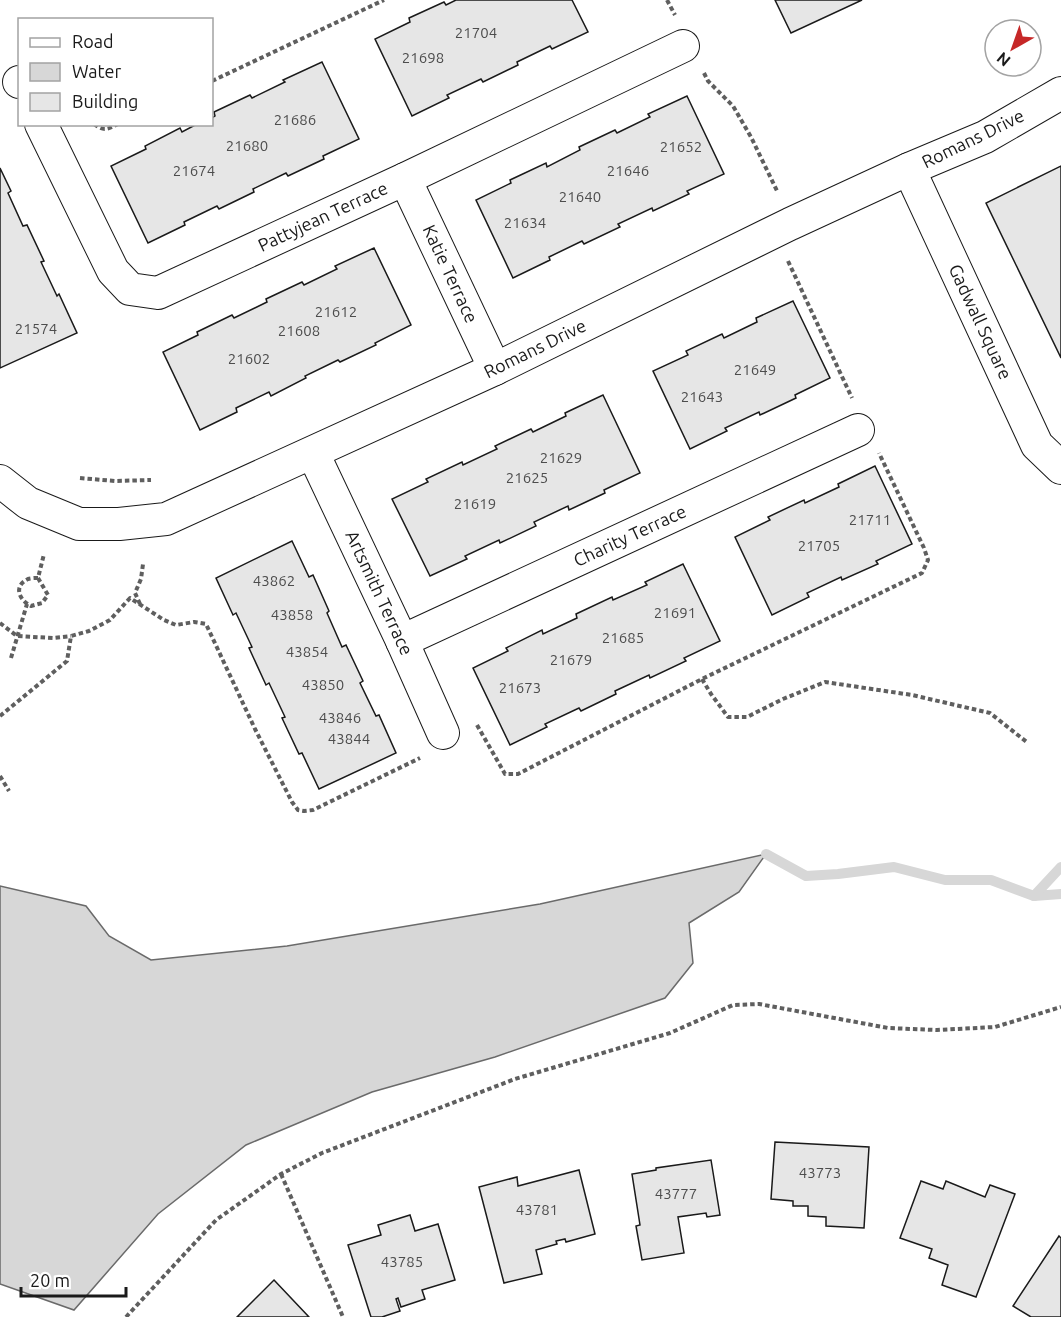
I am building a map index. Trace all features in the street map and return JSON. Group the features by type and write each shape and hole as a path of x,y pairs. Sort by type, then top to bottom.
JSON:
{"street":[{"name":"Pattyjean Terrace","path":"41,126 113,271 130,289 158,293 405,179 683,46"},
{"name":"Romans Drive","path":"0,481 28,503 79,524 119,524 166,519 495,369 790,224 985,137 1061,93"},
{"name":"Gadwall Square","path":"909,169 1037,445 1061,468"},
{"name":"Katie Terrace","path":"405,179 495,369"},
{"name":"Charity Terrace","path":"402,641 862,425"},
{"name":"Artsmith Terrace","path":"313,453 446,739"}],"path":[{"path":"213,81 384,0"},
{"path":"708,81 732,106 751,137 781,199"},
{"path":"96,126 100,129 108,129 114,126"},
{"path":"0,624 17,636 52,638 71,636 89,631 110,620 130,598 176,625 195,622 206,624 273,767 298,810 313,810 476,724 505,774 518,774 702,679 922,573 928,560 924,548 862,425 788,260"},
{"path":"80,478 115,481 151,480"},
{"path":"38,578 27,580 20,587 20,594 24,602 31,606 42,603 48,595 38,578 44,554"},
{"path":"140,605 135,593 141,579 143,564"},
{"path":"11,658 27,604"},
{"path":"0,716 67,660 71,636"},
{"path":"702,679 728,717 747,717 825,682 912,694 990,713 1028,743"},
{"path":"0,776 9,790"},
{"path":"126,1317 216,1220 281,1174 322,1153 515,1079 670,1033 733,1005 759,1004 888,1028 937,1030 995,1027 1061,1007"},
{"path":"281,1174 343,1317"}],"water":[{"path":"766,854 739,892 689,923 693,963 665,998 495,1057 372,1092 246,1145 158,1214 74,1310 0,1284 0,886 86,906 109,936 151,960 287,946 540,904"}],"building":[{"path":"456,0 572,0 588,32 552,49 550,46 483,82 481,79 447,95 449,98 412,116 375,39 410,22 409,18 444,2 446,5"},
{"path":"775,0 862,0 791,33"},
{"path":"322,62 359,139 288,176 286,173 253,189 254,192 219,209 217,206 184,222 185,225 148,243 111,166 146,149 145,146 180,128 182,132 193,126 213,126 214,112 250,95 252,98 285,82 283,80"},
{"path":"687,96 724,174 687,191 689,194 653,211 652,208 618,224 620,227 584,244 582,241 549,257 550,260 513,278 476,200 511,183 510,180 546,163 547,167 580,150 579,147 615,130 617,133 650,117 648,114"},
{"path":"1061,166 1061,358 986,203"},
{"path":"0,168 23,226 27,225 44,261 41,262 77,333 0,368"},
{"path":"374,248 411,325 375,343 376,345 305,376 306,378 271,396 269,392 236,408 237,412 200,430 163,352 198,335 197,332 232,315 234,318 267,302 266,299 302,282 304,285 337,269 335,266"},
{"path":"793,301 830,378 795,395 796,398 725,428 727,431 690,449 653,371 688,355 686,351 722,334 724,338 757,322 756,318"},
{"path":"603,395 640,473 569,510 568,506 534,522 536,526 465,556 467,559 430,576 392,499 428,482 426,479 497,449 495,446 531,429 533,432 566,416 565,413"},
{"path":"875,466 912,544 876,561 878,564 842,580 841,577 807,593 809,597 772,615 735,537 770,520 768,517 839,487 838,484"},
{"path":"292,541 309,577 313,575 342,647 346,645 363,681 360,683 376,716 379,715 396,753 319,789 282,718 285,717 269,683 266,685 236,613 233,615 216,578"},
{"path":"683,564 720,641 684,658 686,661 615,691 616,694 581,711 579,708 545,724 547,727 510,745 473,668 508,651 506,648 542,630 543,634 577,618 576,614 612,597 613,600 647,585 645,582"},
{"path":"775,1142 869,1147 864,1228 826,1226 826,1217 808,1216 808,1206 793,1206 793,1201 771,1199"},
{"path":"711,1160 720,1215 707,1217 706,1213 678,1217 684,1253 642,1260 636,1226 640,1225 632,1174"},
{"path":"579,1170 595,1234 566,1242 565,1239 556,1241 557,1244 536,1250 542,1274 504,1283 479,1187 517,1177 518,1186"},
{"path":"921,1181 943,1189 946,1181 985,1197 990,1185 1015,1194 976,1297 942,1285 948,1265 929,1258 932,1249 900,1238"},
{"path":"410,1215 415,1231 438,1224 455,1280 422,1290 425,1299 401,1307 398,1298 396,1299 400,1311 382,1317 371,1317 348,1245 381,1235 378,1225"},
{"path":"1059,1236 1061,1238 1061,1317 1031,1317 1013,1306"},
{"path":"274,1280 309,1317 237,1317"}],"waterway":[{"path":"766,854 806,876 894,867 945,880 991,880 1034,896 1061,894"},
{"path":"1034,896 1061,867"}]}
